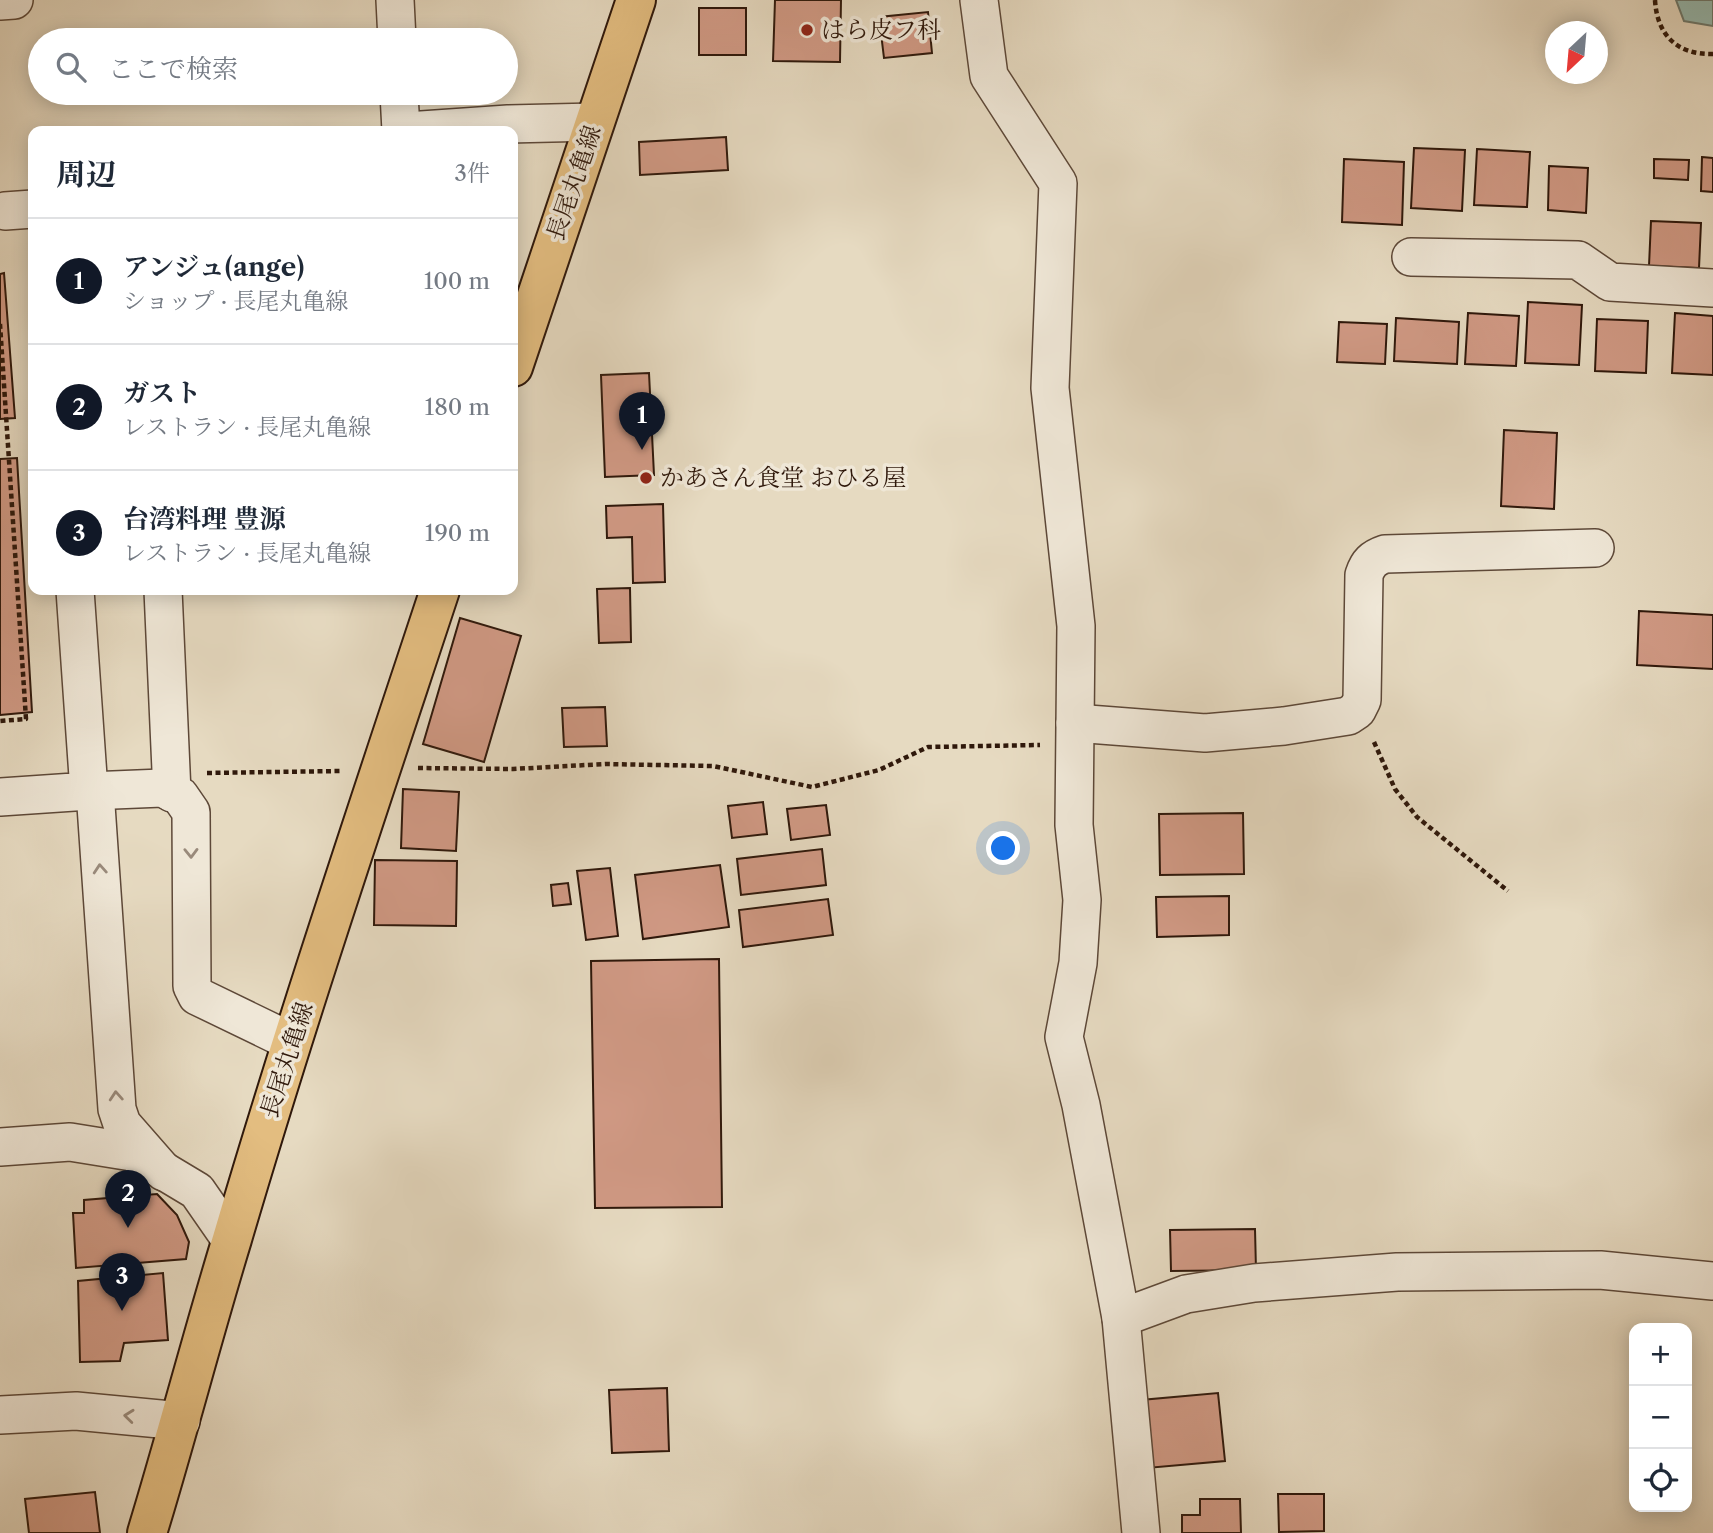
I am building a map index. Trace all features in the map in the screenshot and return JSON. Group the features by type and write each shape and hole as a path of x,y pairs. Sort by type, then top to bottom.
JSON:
{"main road":[{"name":"長尾丸亀線","path":"518,352 636,0"},
{"name":"長尾丸亀線","path":"147,1533 231,1240 292,1042 438,595"}],"street":[{"path":"0,1 14,0"},
{"path":"394,0 396,28"},
{"path":"979,0 989,76 1058,183 1050,388 1076,626 1074,825 1082,900 1078,964 1064,1037 1081,1105 1121,1318 1141,1533"},
{"path":"400,105 401,126"},
{"path":"479,126 595,122"},
{"path":"1411,257 1578,260 1610,282 1713,288"},
{"path":"1075,734 1205,733 1284,726 1348,716 1357,710 1362,700 1364,575 1367,565 1376,557 1385,554 1595,548"},
{"path":"75,595 117,1109 122,1124 164,1172"},
{"path":"163,595 172,783 191,812 192,986 197,996 292,1042"},
{"path":"0,797 162,788 172,783"},
{"path":"0,1147 70,1142 132,1152 197,1191 231,1240"},
{"path":"1121,1318 1186,1294 1254,1283 1397,1272 1600,1270 1713,1281"},
{"path":"0,1415 76,1411 181,1421"}],"path":[{"path":"1655,0 1656,15 1664,35 1683,49 1713,54"},
{"path":"0,324 26,719 0,721"},
{"path":"1357,710 1395,789 1417,817 1508,891"},
{"path":"172,783 348,771 378,777 428,767 513,769 605,764 713,766 813,787 879,770 928,747 1075,734"}],"water":[{"path":"1676,0 1713,0 1713,26 1684,21"}],"building":[{"name":"はら皮フ科","path":"775,0 841,0 840,62 773,61"},
{"path":"699,8 746,8 746,55 699,55"},
{"path":"928,12 932,53 884,58 879,17"},
{"path":"726,137 728,170 640,175 639,142"},
{"path":"1414,148 1465,150 1462,211 1411,208"},
{"path":"1477,149 1530,152 1527,207 1474,205"},
{"path":"1702,157 1713,158 1713,192 1701,191"},
{"path":"1344,159 1404,162 1402,225 1342,222"},
{"path":"1654,159 1689,160 1688,180 1654,178"},
{"path":"1549,166 1588,168 1586,213 1548,210"},
{"path":"1651,221 1701,223 1699,268 1649,266"},
{"path":"4,273 15,418 0,419 0,274"},
{"path":"1528,302 1582,305 1579,365 1525,363"},
{"path":"1468,313 1519,316 1516,366 1465,364"},
{"path":"1675,313 1713,316 1713,375 1672,373"},
{"path":"1396,318 1459,322 1457,364 1394,361"},
{"path":"1597,319 1648,321 1646,373 1595,371"},
{"path":"1339,322 1387,324 1385,364 1337,362"},
{"path":"649,373 654,475 605,477 601,375"},
{"path":"1504,430 1557,433 1554,509 1501,506"},
{"path":"17,458 32,712 0,715 0,459"},
{"path":"663,504 665,582 633,583 632,537 607,538 606,506"},
{"path":"630,588 631,642 599,643 597,589"},
{"path":"1639,611 1713,615 1713,669 1637,665"},
{"path":"460,618 521,636 484,762 423,744"},
{"path":"605,707 607,746 564,747 562,708"},
{"path":"403,789 459,792 456,851 401,848"},
{"path":"763,802 767,834 732,838 728,806"},
{"path":"826,805 830,835 791,840 787,809"},
{"path":"1243,813 1244,874 1160,875 1159,814"},
{"path":"822,849 826,885 741,895 737,859"},
{"path":"375,860 457,861 456,926 374,925"},
{"path":"720,865 729,927 643,939 635,875"},
{"path":"610,868 618,936 586,940 577,871"},
{"path":"568,883 571,904 553,906 551,885"},
{"path":"1229,896 1229,935 1157,937 1156,897"},
{"path":"828,899 833,935 743,947 739,910"},
{"path":"719,959 722,1207 595,1208 591,961"},
{"path":"157,1194 177,1215 189,1242 186,1259 76,1268 73,1213 84,1213 84,1200"},
{"path":"1255,1229 1256,1270 1171,1271 1170,1230"},
{"path":"163,1273 168,1340 124,1343 120,1361 80,1362 78,1281"},
{"path":"667,1388 669,1451 612,1453 609,1390"},
{"path":"1218,1393 1225,1461 1147,1468 1141,1400"},
{"path":"95,1492 100,1533 29,1533 25,1499"},
{"path":"1278,1494 1324,1494 1324,1531 1279,1532"},
{"path":"1200,1499 1240,1499 1241,1533 1182,1533 1182,1515 1200,1515"}],"place":[{"name":"はら皮フ科","path":"807,30"},
{"name":"アンジュ(ange)","path":"642,450"},
{"name":"かあさん食堂 おひる屋","path":"646,478"},
{"name":"ガスト","path":"128,1228"},
{"name":"台湾料理 豊源","path":"122,1311"}]}
